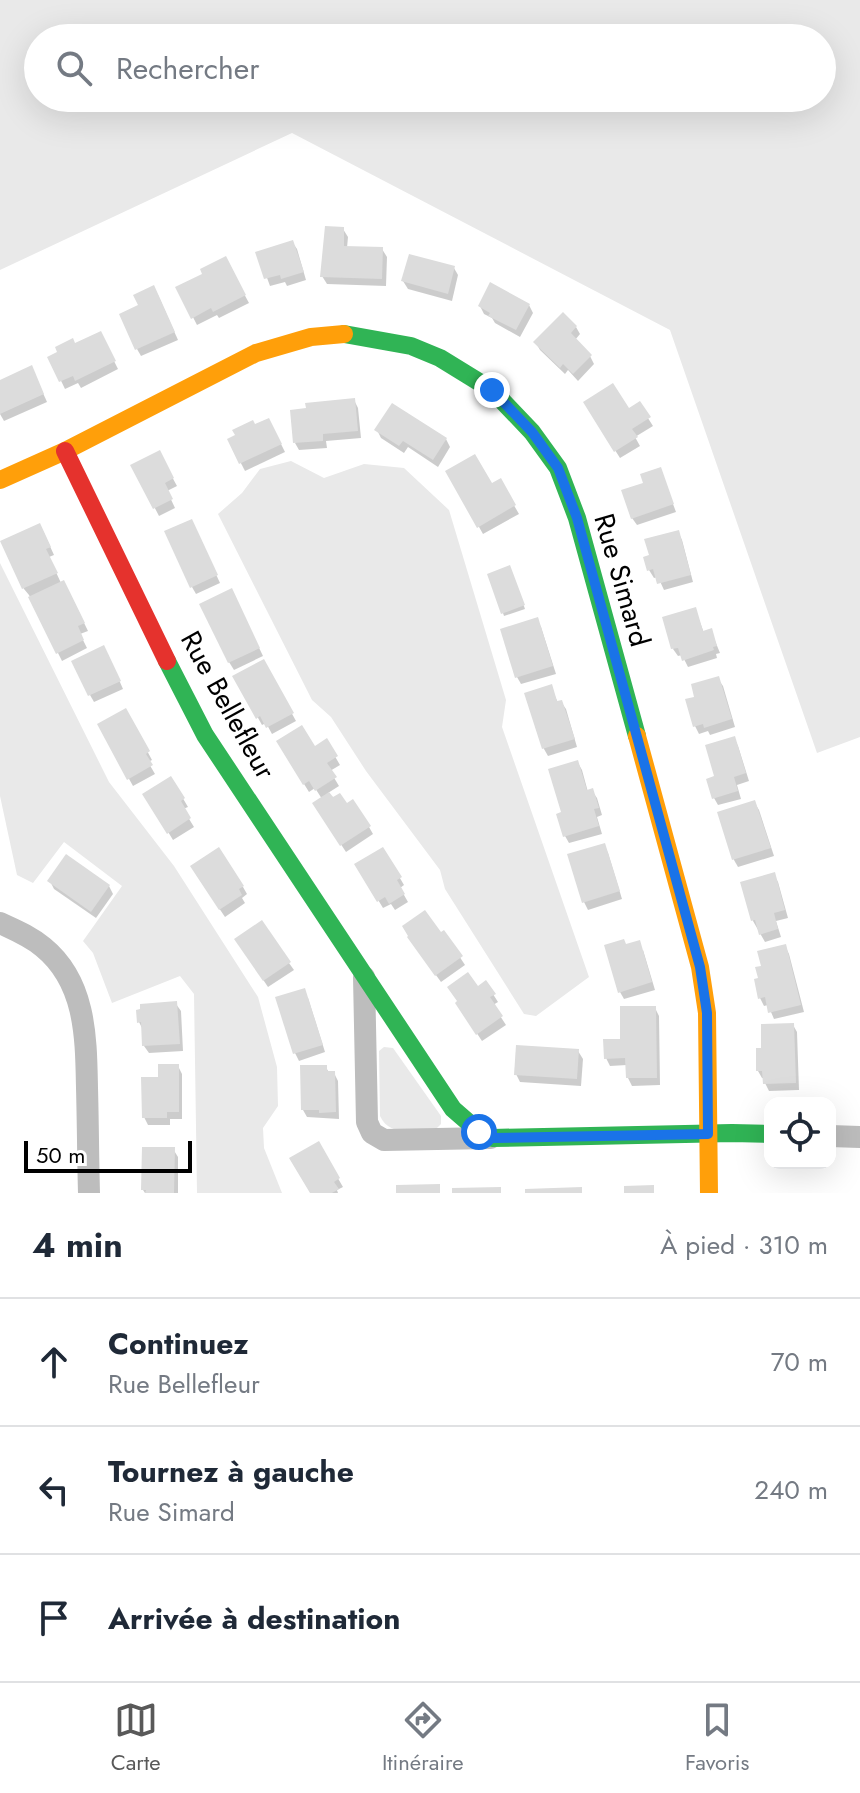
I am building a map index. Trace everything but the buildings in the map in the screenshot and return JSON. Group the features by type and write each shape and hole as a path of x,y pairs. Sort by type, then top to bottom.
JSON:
{"street":[{"name":"Rue Simard","path":"0,480 65,451 256,353 311,337 346,334 411,346 440,358 492,390 532,432 558,468 577,518 700,967 707,1013 709,1193"},
{"name":"Rue Bellefleur","path":"65,451 205,735 453,1109 479,1132 492,1138"},
{"path":"0,923 44,947 72,984 82,1010 86,1050 89,1193"},
{"path":"364,975 367,1122 372,1133 384,1140 764,1134"},
{"path":"836,1136 860,1137"}],"shaded area":[{"path":"0,0 860,0 860,737 817,753 670,330 292,133 0,270"},
{"path":"291,461 324,478 364,464 404,468 449,510 506,700 502,727 589,977 536,1016 524,1014 445,889 440,870 366,771 331,717 312,700 218,514 242,493 260,469"},
{"path":"0,563 109,782 174,866 258,997 277,1067 278,1106 263,1128 264,1148 282,1193 197,1193 194,994 180,976 112,1003 93,953 83,941 122,886 64,842 33,883 17,875 0,796"},
{"path":"384,1047 393,1048 441,1116 441,1124 437,1128 405,1131 384,1123 380,1116 379,1051"}],"traffic: fast":[{"path":"344,334 411,346 440,358 492,390 532,432 558,468 577,518 637,736"},
{"path":"167,661 205,735 453,1109 476,1129 492,1138 764,1134"}],"traffic: slow":[{"path":"0,480 65,451 256,353 311,337 344,334"},
{"path":"637,736 700,967 707,1013 709,1193"}],"traffic: jam":[{"path":"65,451 167,661"}],"route":[{"path":"479,1132 492,1138 708,1134 707,1013 700,967 577,518 558,468 532,432 492,390"}]}
